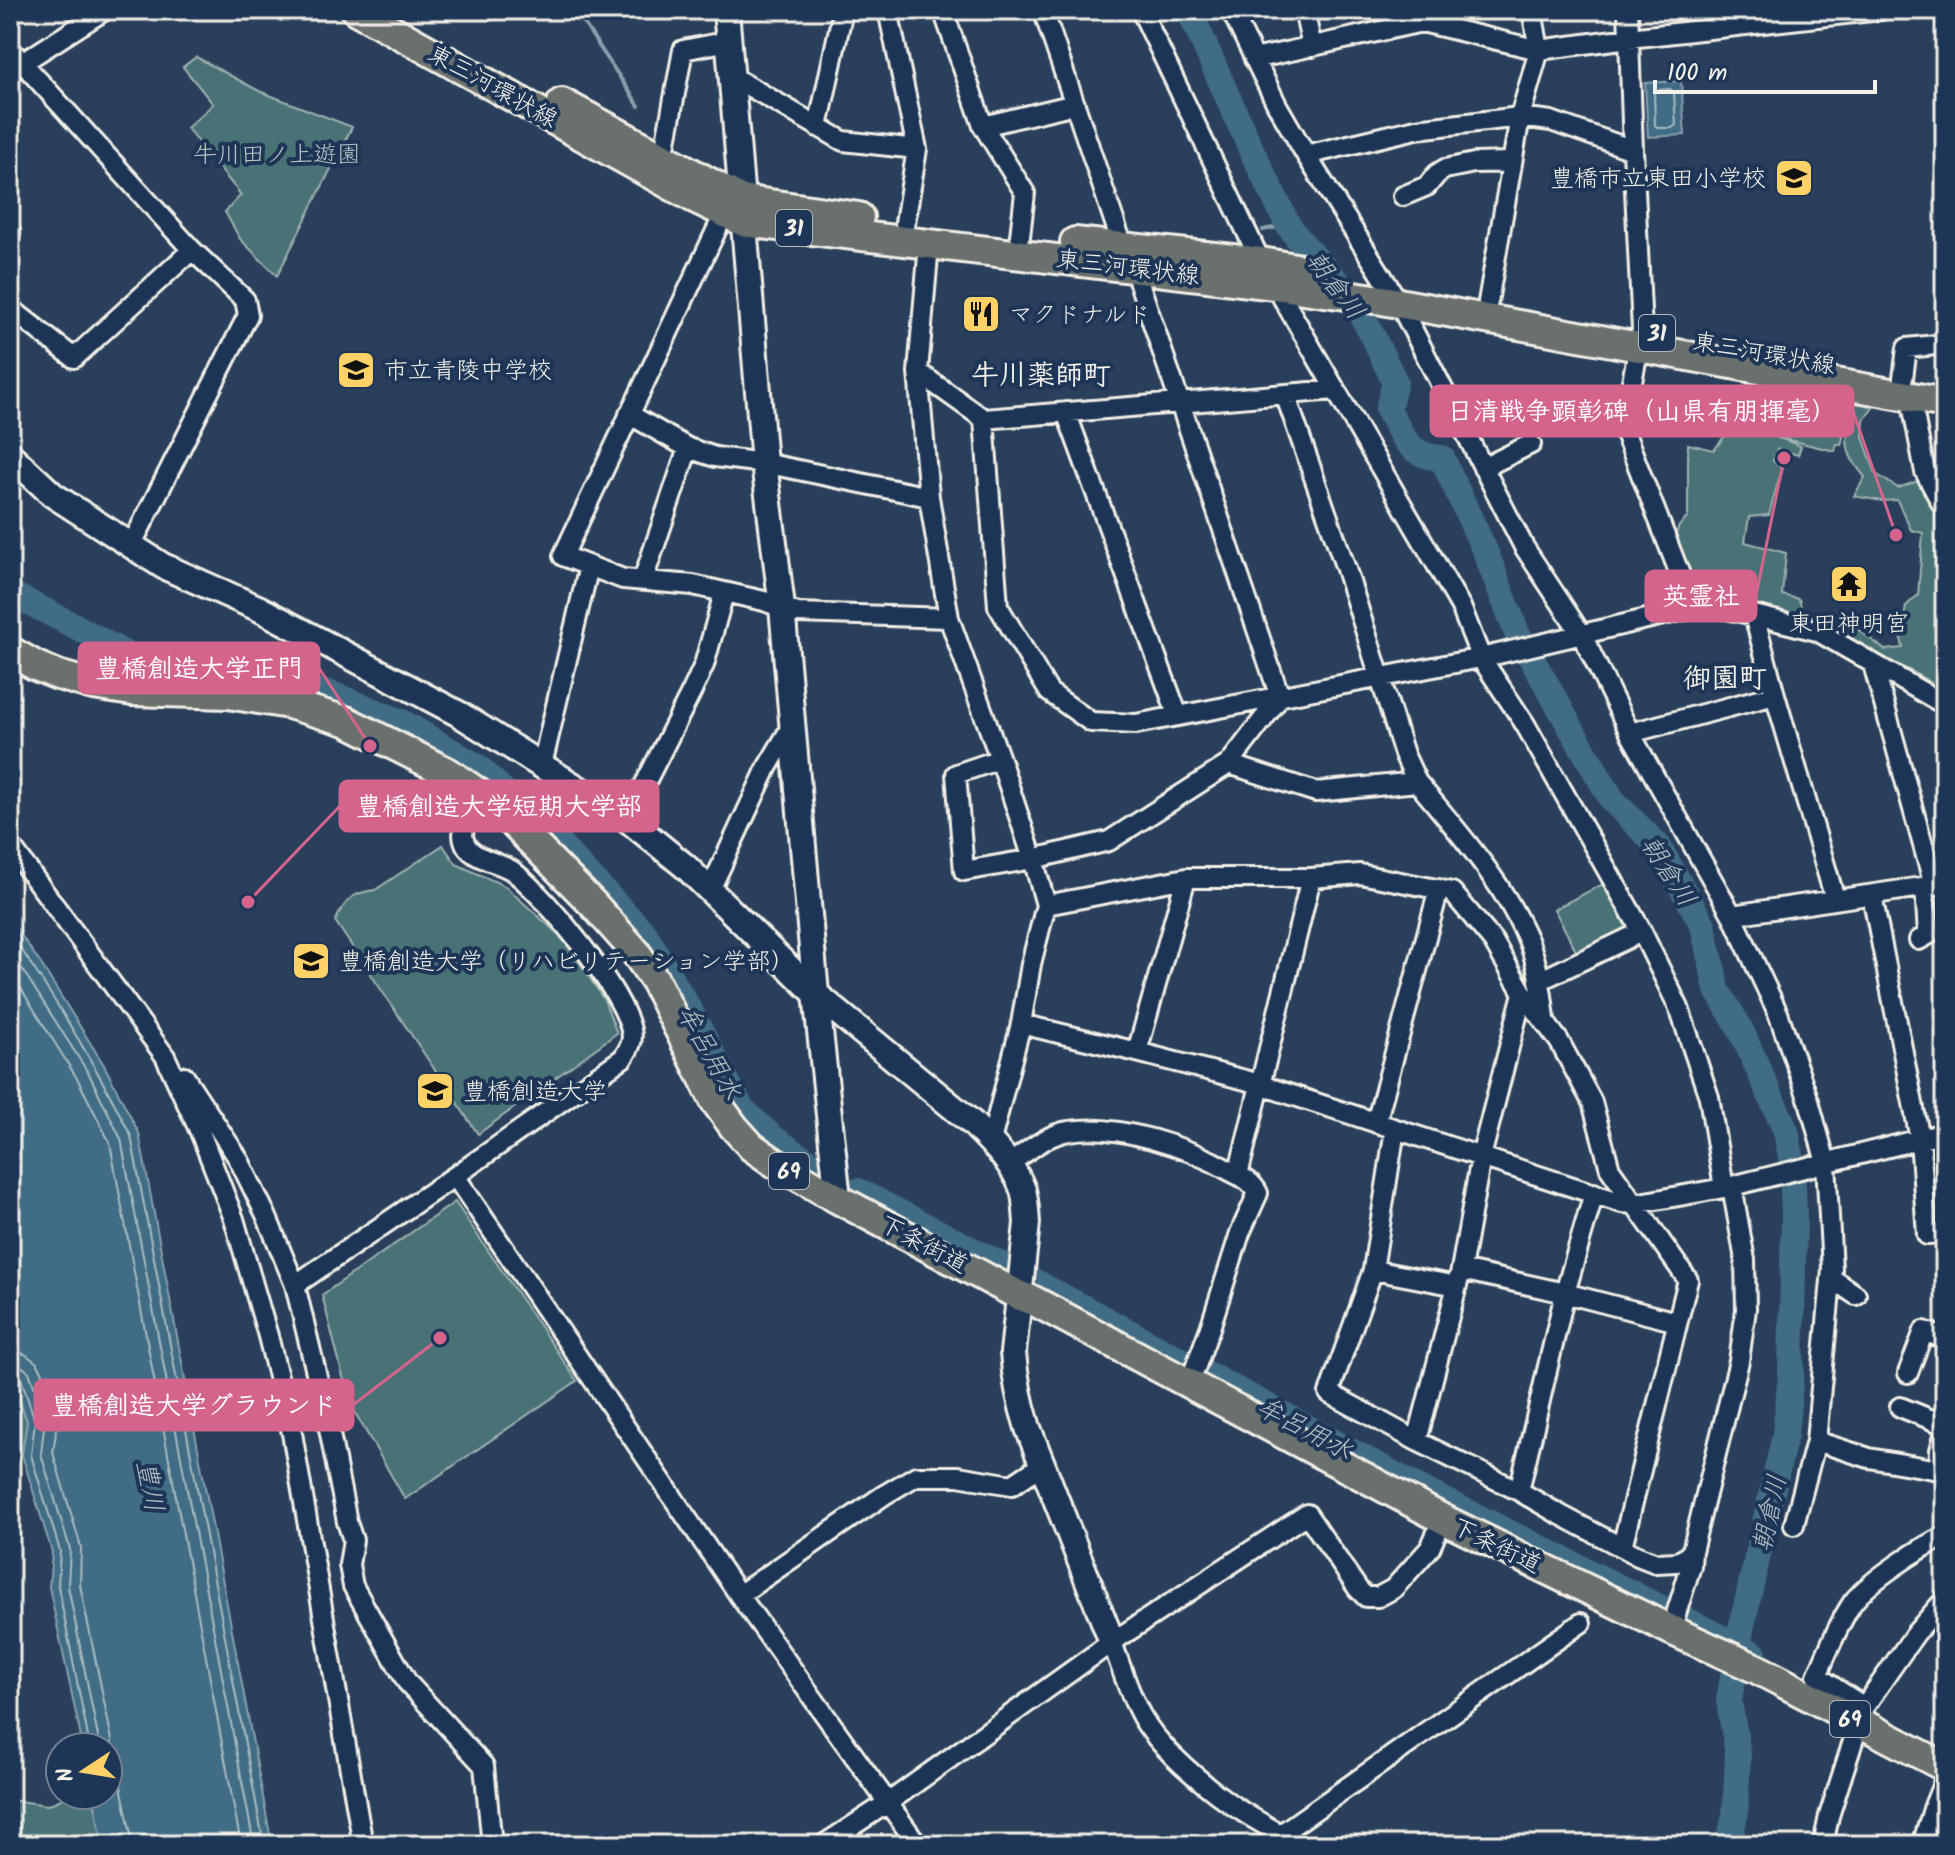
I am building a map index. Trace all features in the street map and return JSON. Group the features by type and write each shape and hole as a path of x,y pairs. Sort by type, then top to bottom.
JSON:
{"main road":[{"name":"東三河環状線","path":"356,10 737,212 929,244 1129,258 1488,302 1640,339"},
{"name":"東三河環状線","path":"393,10 663,158 737,212 905,223 1020,236 1129,258"},
{"name":"東三河環状線","path":"1384,291 1908,388 1945,403"},
{"name":"東三河環状線","path":"1908,388 1945,386"},
{"name":"下条街道","path":"10,651 36,666 93,685 152,692 228,694 322,713 346,721 432,764 484,797 513,823 634,950 654,979 715,1101 752,1147 775,1163 1443,1519 1673,1623 1757,1669 1861,1715 1945,1767"}],"street":[{"path":"105,10 16,56 192,250 245,300 248,315 131,546"},
{"path":"726,10 733,77 737,212 782,607 816,994 838,1199"},
{"path":"818,127 843,10"},
{"path":"888,10 917,149 905,223"},
{"path":"943,10 983,126 1025,193 1020,236"},
{"path":"1043,10 1280,697"},
{"path":"1141,10 1335,390 1461,607 1641,930 1679,1008 1709,1097 1732,1186 1745,1260 1746,1309 1739,1361 1692,1551 1691,1566 1673,1623"},
{"path":"1231,10 1306,155 1732,915 1778,1013 1809,1101 1820,1164 1831,1278 1816,1441 1794,1525"},
{"path":"1304,10 1312,47"},
{"path":"1488,302 1520,117 1539,50 1532,10"},
{"path":"1628,10 1640,339 1623,428 1693,608"},
{"path":"1254,59 1312,47 1421,16 1539,50 1781,15 1881,10"},
{"path":"663,158 683,50 729,41"},
{"path":"733,77 843,141 917,149"},
{"path":"983,126 1075,104"},
{"path":"1306,155 1416,129 1520,117 1551,121 1633,150"},
{"path":"1403,196 1427,186 1445,169 1474,163 1511,162"},
{"path":"737,212 629,414 563,556 623,579 693,585 797,613 949,618"},
{"path":"929,244 918,372 929,497 949,618 1000,759 1046,905 1031,964 1021,1024 991,1141"},
{"path":"10,308 74,358 192,250"},
{"path":"1945,344 1907,348 1908,388 1925,472 1945,510"},
{"path":"918,372 984,419 1335,390"},
{"path":"1285,394 1346,569 1404,754 1417,782 1474,850 1506,897 1529,942 1546,1025"},
{"path":"1066,412 1178,716"},
{"path":"629,414 688,448 715,457 764,463 929,497"},
{"path":"984,419 998,606 1049,692 1091,722 1136,724 1488,657 1693,608 1713,606 1817,631 1945,705"},
{"path":"1483,468 1531,444"},
{"path":"643,580 688,448"},
{"path":"10,455 53,495 163,566 260,609 459,714 627,819 686,867 816,994 991,1141 1009,1164 1023,1190 1025,1205 1027,1223 1013,1353 1028,1428 1130,1692 1142,1718 1182,1763 1226,1801 1299,1845"},
{"path":"542,765 589,566"},
{"path":"627,819 704,665 724,593"},
{"path":"1754,615 1835,899"},
{"path":"1873,664 1935,885 1928,935 1919,940"},
{"path":"1630,733 1775,695"},
{"path":"1000,759 956,774 964,871 1109,841 1229,764 1280,697"},
{"path":"710,890 768,766 793,724"},
{"path":"1229,764 1316,792 1417,782"},
{"path":"295,1285 623,1058 632,1042 631,1030 621,1006 568,929 513,871 469,851 463,839 463,829 484,797"},
{"path":"10,845 165,1056 200,1132 234,1219 292,1433 363,1845"},
{"path":"1046,905 1186,878 1311,878 1360,874 1452,892 1493,941 1523,993 1559,1041 1592,1102 1610,1169 1688,1280 1622,1547"},
{"path":"1137,1052 1186,878"},
{"path":"1238,1175 1311,878"},
{"path":"1732,915 1935,885"},
{"path":"1376,1123 1439,889"},
{"path":"1872,895 1920,1139 1927,1235 1945,1234"},
{"path":"1539,981 1641,930"},
{"path":"1417,1441 1459,1278 1481,1157 1523,993"},
{"path":"1021,1024 1261,1085 1622,1203 1634,1204 1732,1186 1945,1133"},
{"path":"165,1056 175,1062 238,1158 266,1215 295,1285 327,1418 353,1540 349,1565 353,1586 407,1682 484,1766 492,1845"},
{"path":"1009,1164 1065,1131 1092,1129 1172,1145 1207,1158 1253,1183 1258,1193 1232,1257 1190,1382"},
{"path":"1395,1129 1373,1270 1329,1393 1656,1563 1676,1562 1692,1551"},
{"path":"455,1176 739,1595 918,1845"},
{"path":"1519,1491 1565,1293 1594,1193"},
{"path":"1373,1270 1565,1293 1677,1322"},
{"path":"1831,1278 1856,1295"},
{"path":"1908,1373 1924,1331 1945,1339"},
{"path":"1900,1407 1945,1425"},
{"path":"1816,1441 1869,1458 1942,1471 1940,1450 1945,1432"},
{"path":"739,1595 916,1476 958,1476 1012,1485 1042,1465"},
{"path":"823,1845 889,1802 1112,1642 1307,1514 1366,1597 1378,1597 1393,1589 1430,1548 1443,1519"},
{"path":"1861,1715 1817,1676 1841,1624 1854,1601 1870,1584 1945,1536"},
{"path":"1823,1845 1861,1715 1915,1634 1945,1599"},
{"path":"1265,1845 1581,1623"},
{"path":"1922,1845 1945,1779"}],"green space":[{"name":"牛川田ノ上遊園","path":"196,57 259,91 352,127 277,276 240,239 225,212 241,195 187,128 213,104 183,67"},
{"path":"1747,385 1875,405 1864,420 1863,437 1876,474 1898,488 1918,481 1945,529 1945,691 1913,672 1815,625 1699,598 1674,539 1679,526 1688,517 1688,444 1714,450 1739,417","holes":["1766,411 1847,430 1850,456 1865,477 1854,496 1897,500 1911,530 1923,533 1918,595 1906,606 1901,638 1903,648 1885,650 1847,621 1803,614 1799,599 1782,595 1786,553 1745,542 1749,517 1769,515 1782,468 1773,461 1777,449 1798,455 1801,446 1776,437 1835,451 1837,444 1841,445 1844,433 1767,413 1764,421"]},
{"path":"443,845 456,864 505,886 559,935 604,1000 617,1033 478,1134 335,921 350,899 375,890"},
{"path":"1603,884 1628,930 1577,953 1554,909"},
{"path":"455,1202 577,1381 405,1499 350,1404 322,1295"},
{"path":"10,1371 27,1422 22,1455 10,1462"},
{"path":"10,1800 44,1804 44,1811 96,1811 103,1845 10,1845"}],"water":[{"path":"1681,81 1685,135 1648,137 1645,83"},
{"name":"豊川","path":"10,919 104,1065 139,1133 272,1845 103,1845 96,1811 124,1811 124,1731 80,1731 49,1587 52,1552 22,1455 27,1421 10,1371"}],"waterway":[{"path":"575,10 639,106"},
{"name":"朝倉川","path":"1189,10 1288,225 1355,301 1395,382 1388,409 1397,427 1408,443 1421,454 1442,458 1486,553 1517,633 1612,800 1658,846 1703,925 1717,990 1739,1026 1786,1131 1792,1162 1794,1214 1791,1374 1785,1435 1741,1629 1729,1701 1738,1755 1735,1816 1728,1845"},
{"path":"1263,230 1288,225"},
{"name":"牟呂用水","path":"10,593 149,667 329,693 402,722 478,767 550,835 645,934 741,1108 773,1138 814,1165"},
{"name":"牟呂用水","path":"858,1191 1045,1287 1429,1493 1754,1654"}],"place":[{"name":"豊橋市立東田小学校","path":"1794,178"},
{"name":"マクドナルド","path":"981,314"},
{"name":"市立青陵中学校","path":"356,370"},
{"name":"英霊社","path":"1784,458"},
{"name":"日清戦争顕彰碑（山県有朋揮毫）","path":"1896,535"},
{"name":"東田神明宮","path":"1849,584"},
{"name":"豊橋創造大学正門","path":"370,746"},
{"name":"豊橋創造大学短期大学部","path":"248,902"},
{"name":"豊橋創造大学（リハビリテーション学部）","path":"311,961"},
{"name":"豊橋創造大学","path":"435,1091"},
{"name":"豊橋創造大学グラウンド","path":"440,1338"}],"district":[{"name":"牛川薬師町","path":"1041,374"},
{"name":"御園町","path":"1725,677"}]}
